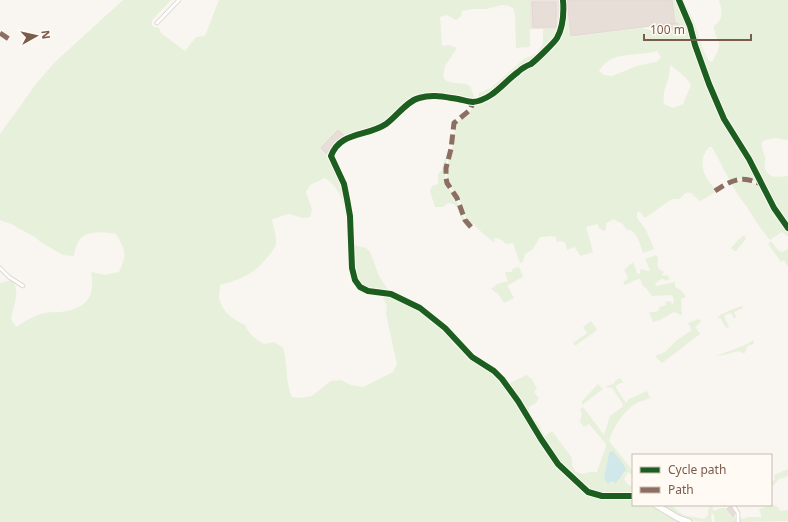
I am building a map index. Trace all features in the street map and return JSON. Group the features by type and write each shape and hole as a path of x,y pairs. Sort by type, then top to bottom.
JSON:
{"street":[{"path":"563,0 562,21 557,38 534,61 516,72 505,84 491,95 473,102 433,95 417,99 385,124 368,133 346,138 333,151 331,156 344,184 350,216 352,268 355,280 360,287 368,291 391,294 420,308 445,328 472,356 494,371 502,379 518,401 558,464 588,492 602,496 632,496"},
{"path":"679,0 690,26 709,84 724,119 749,159 774,208 788,228"},
{"path":"658,506 678,518 689,522"}],"lane":[{"path":"157,23 178,0"},
{"path":"0,268 9,277 23,286"},
{"path":"734,506 738,513 738,522"}],"shaded area":[{"path":"530,0 561,0 561,19 556,29 530,29"},
{"path":"338,129 347,136 337,144 329,158 319,148"}],"green space":[{"path":"123,0 171,0 152,20 152,25 159,28 161,33 185,51 196,37 205,36 219,0 530,0 530,47 516,48 515,15 513,8 509,6 501,5 487,9 462,11 461,16 456,20 447,15 440,17 442,46 449,45 457,48 445,66 443,77 448,82 470,86 474,100 425,95 385,123 369,131 347,136 338,129 319,148 333,167 342,188 348,233 343,202 337,189 325,178 310,185 306,192 312,209 310,217 303,218 289,214 272,219 276,245 265,261 254,271 242,278 220,285 219,298 226,311 237,321 245,325 250,334 255,338 264,344 274,342 283,348 286,360 287,379 292,397 301,398 312,396 331,381 341,380 351,385 363,387 393,372 397,364 386,314 387,306 383,297 390,296 419,309 493,372 508,390 540,441 587,493 632,498 632,506 655,506 684,522 0,522 0,283 12,280 15,284 15,304 11,319 16,327 28,319 38,315 49,312 69,310 83,305 90,295 92,288 91,272 105,275 119,272 124,261 122,244 116,234 102,232 85,235 79,240 74,256 63,255 42,243 35,237 11,224 0,220 0,134 36,84 55,62"},
{"path":"564,0 566,0 571,37 641,28 654,31 679,30 678,22 675,23 672,0 675,0 687,24 706,88 722,122 749,164 757,182 744,178 730,181 712,147 709,147 705,153 702,163 705,174 715,189 714,193 700,201 691,193 686,193 680,199 673,199 669,201 645,218 640,212 637,212 637,218 646,230 654,249 643,253 636,235 630,230 627,230 622,223 614,219 606,223 606,230 604,231 599,228 598,224 586,227 593,252 580,256 575,247 567,250 565,242 560,241 557,243 556,237 540,237 533,249 525,254 523,262 520,263 513,243 506,244 497,238 494,238 495,242 492,241 467,219 460,201 448,182 447,165 454,142 455,124 471,110 474,103 484,100 558,39","holes":["657,51 661,57 656,62 637,66 612,76 604,75 599,71 604,64 618,57","670,65 684,76 691,85 683,104 673,108 664,104 663,99"]},
{"path":"682,0 692,17 706,56 709,61 712,62 719,49 719,42 715,34 714,26 721,18 719,0 788,0 788,140 775,138 765,140 762,142 762,149 765,159 766,172 771,176 788,177 788,223 775,205 759,170 736,134 720,104 699,51 690,19"},
{"path":"557,18 561,19 556,37 534,60 490,93 478,99 479,93 491,88 524,59 537,53 543,44 543,29 556,29"},
{"path":"450,149 444,168 446,184 456,199 469,229 463,222 454,204 448,203 443,207 435,207 430,191 432,186 438,184 438,174 442,170 444,161"},
{"path":"746,180 760,186 773,213 788,233 788,237 782,232 770,240 758,224 731,183 734,181"},
{"path":"744,235 746,239 736,251 734,251 731,248"},
{"path":"771,241 778,250 782,252 788,249 788,267 784,260 781,262 768,244"},
{"path":"353,243 357,246 366,248 370,252 379,276 390,293 368,290 361,286 353,268"},
{"path":"656,255 658,258 657,265 659,269 664,272 662,274 663,276 667,275 670,279 665,281 661,279 655,284 656,286 675,282 675,287 682,291 686,297 681,299 682,315 674,312 660,320 653,322 649,312 656,312 659,310 659,307 666,305 665,302 670,301 672,304 674,303 673,297 671,295 652,296 643,286 640,279 625,285 623,283 628,278 624,270 633,262 638,275 642,269 648,271 650,270 645,259"},
{"path":"518,267 523,277 508,285 514,298 504,303 498,294 491,289 497,284 508,281 505,272 511,272 513,269"},
{"path":"742,306 743,308 734,312 736,317 734,319 731,313 724,316 729,327 726,328 721,319 717,317 728,311"},
{"path":"699,319 701,321 695,327 700,334 662,363 655,356 665,352 677,340 692,330 688,323"},
{"path":"591,321 597,330 575,346 573,343 587,333 583,327"},
{"path":"754,340 754,344 747,346 745,353 739,351 716,356 745,345"},
{"path":"527,375 532,379 537,389 534,392 539,398 536,403 529,407 531,415 545,436 552,431 572,458 572,465 576,472 583,474 597,472 606,444 589,424 584,427 580,422 582,414 580,410 583,407 604,435 610,416 622,407 623,404 612,388 605,387 615,383 615,381 620,378 623,383 615,386 626,403 629,399 647,391 650,398 635,404 626,411 616,425 609,441 632,470 632,475 628,472 624,479 628,485 632,487 632,495 602,494 589,491 559,463 507,384","holes":["609,453 625,473 614,483 609,483 604,478"]},
{"path":"598,384 603,389 582,405 582,401"},
{"path":"788,469 788,476 779,479 772,486 772,482 775,478 774,475"},
{"path":"772,505 777,506 780,511 788,509 788,521 740,522 739,517 743,519 748,517 761,517 759,509"},
{"path":"662,506 672,506 683,515 704,519 708,515 708,510 711,506 715,511 721,508 726,508 732,517 735,517 737,522 715,522 712,512 712,522 690,520 679,516"}],"water":[{"path":"613,451 626,470 616,483 611,482 608,484 604,478 609,453"}],"building":[{"path":"567,0 672,0 675,23 571,36"},
{"path":"532,2 556,2 556,27 533,27"},
{"path":"678,23 679,29 672,30 671,24"},
{"path":"338,130 344,136 338,139 326,153 321,148"},
{"path":"730,506 735,514 733,517 727,509"}],"marked path":[{"path":"0,33 12,41"},
{"path":"471,227 465,220 457,198 447,183 446,168 451,149 454,123 470,110 473,102"},
{"path":"715,191 735,180 740,179 762,184"}],"cycle path":[{"path":"563,0 562,24 557,38 531,64 521,69 492,94 480,101 473,102 448,97 434,96 419,98 410,102 390,121 379,128 347,138 335,148 331,156 344,184 350,216 352,268 355,280 360,287 368,291 391,294 420,308 445,328 472,357 494,371 502,379 518,401 558,464 588,492 602,496 632,496"},
{"path":"679,0 690,26 709,84 724,119 749,159 774,208 788,228"}]}
